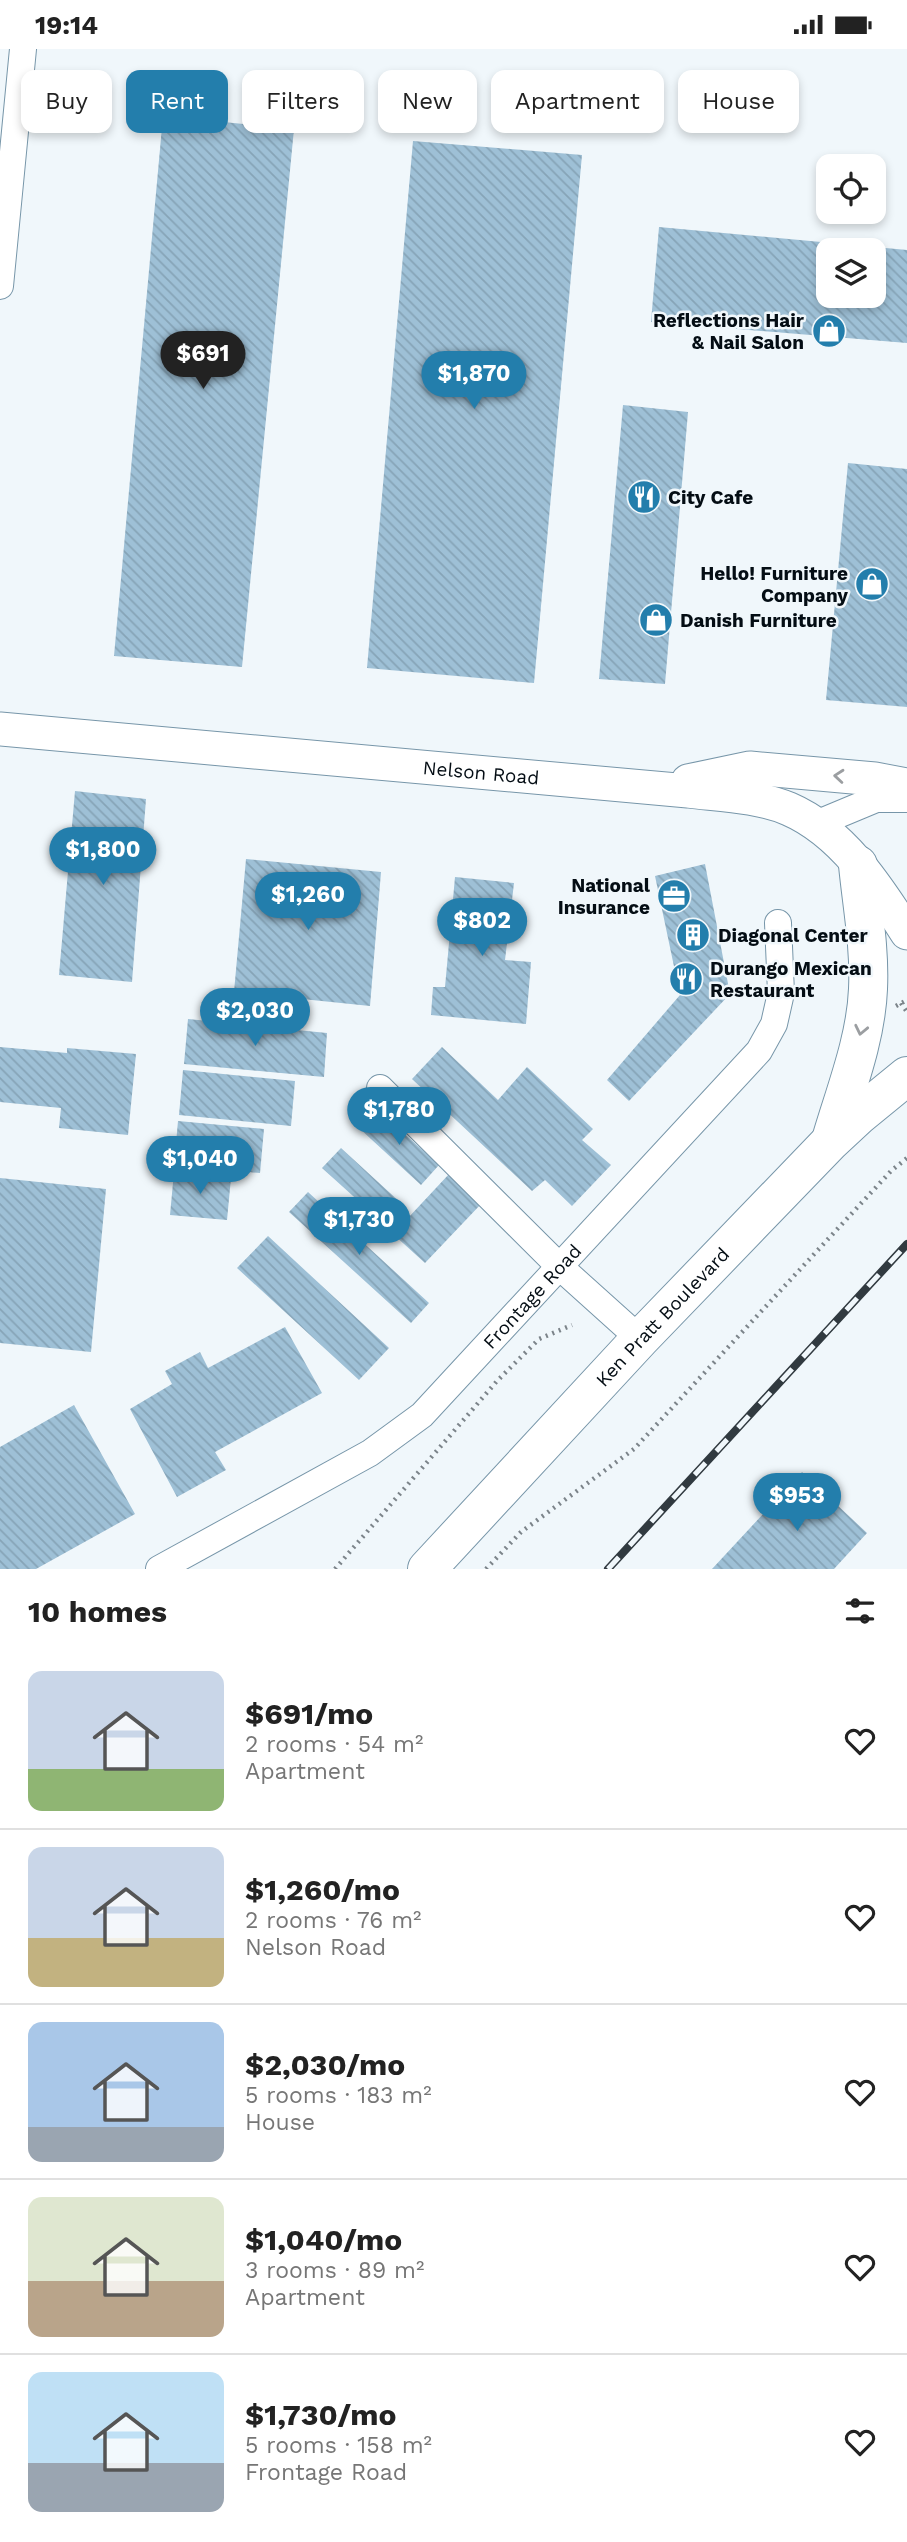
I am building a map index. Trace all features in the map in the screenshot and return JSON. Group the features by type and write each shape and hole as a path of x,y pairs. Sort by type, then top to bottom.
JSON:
{"highway":[{"path":"830,1142 856,1053 868,992 868,959 858,865"},
{"name":"Ken Pratt Boulevard","path":"427,1569 640,1339 830,1142 907,1076"}],"main road":[{"name":"Nelson Road","path":"0,729 653,788 757,800 788,809 816,824 841,845 907,933"},
{"path":"653,788 750,768 875,779 907,785"}],"street":[{"path":"0,286 23,49"},
{"path":"816,824 876,799 907,799"},
{"name":"Frontage Road","path":"159,1569 370,1453 410,1425 759,1051 775,1024 782,993 778,923"},
{"path":"380,1088 560,1267 640,1339"}],"path":[{"path":"907,1000 901,1003 907,1012"},
{"path":"486,1569 522,1532 634,1449 891,1171 907,1158"},
{"path":"335,1569 497,1381 539,1339 572,1325"}],"building":[{"path":"228,122 242,124 242,133 294,133 242,667 114,656 161,133 228,133"},
{"path":"413,141 582,155 534,683 367,668"},
{"path":"659,227 816,242 816,308 886,308 886,248 907,250 907,343 651,322"},
{"path":"623,405 688,412 665,684 599,679"},
{"name":"Hello! Furniture Company","path":"848,463 907,469 907,707 826,700"},
{"path":"75,791 146,799 132,982 59,975"},
{"path":"246,859 381,872 370,1006 234,992"},
{"name":"Diagonal Center","path":"705,864 730,994 629,1101 607,1080 680,995 655,876"},
{"path":"455,877 514,883 505,960 531,962 526,1024 431,1015 433,987 445,987"},
{"path":"188,1019 327,1033 324,1077 184,1064"},
{"path":"0,1047 67,1053 67,1048 136,1054 128,1135 59,1128 61,1108 0,1102"},
{"path":"442,1047 498,1100 527,1067 593,1129 582,1140 611,1165 572,1206 545,1180 532,1191 412,1079"},
{"path":"183,1070 295,1081 291,1126 179,1115"},
{"path":"377,1109 439,1165 421,1185 359,1128"},
{"path":"178,1121 264,1129 260,1173 174,1165"},
{"path":"341,1148 402,1204 383,1223 322,1168"},
{"path":"174,1172 231,1178 227,1220 170,1215"},
{"path":"450,1173 482,1203 425,1263 393,1234"},
{"path":"0,1178 106,1189 91,1352 0,1343"},
{"path":"308,1192 429,1303 411,1323 289,1212"},
{"path":"268,1236 389,1348 359,1380 237,1268"},
{"path":"285,1327 322,1393 215,1452 226,1470 177,1497 130,1409 172,1384 165,1371 200,1352 208,1368"},
{"path":"74,1405 135,1514 36,1569 0,1569 0,1447"},
{"path":"802,1472 867,1533 834,1569 712,1569"}],"railway":[{"path":"608,1569 907,1244"}],"place":[{"name":"Reflections Hair & Nail Salon","path":"829,331"},
{"name":"City Cafe","path":"644,497"},
{"name":"Hello! Furniture Company","path":"872,584"},
{"name":"Danish Furniture","path":"656,620"},
{"name":"National Insurance","path":"674,896"},
{"name":"Diagonal Center","path":"693,935"},
{"name":"Durango Mexican Restaurant","path":"686,979"}]}
